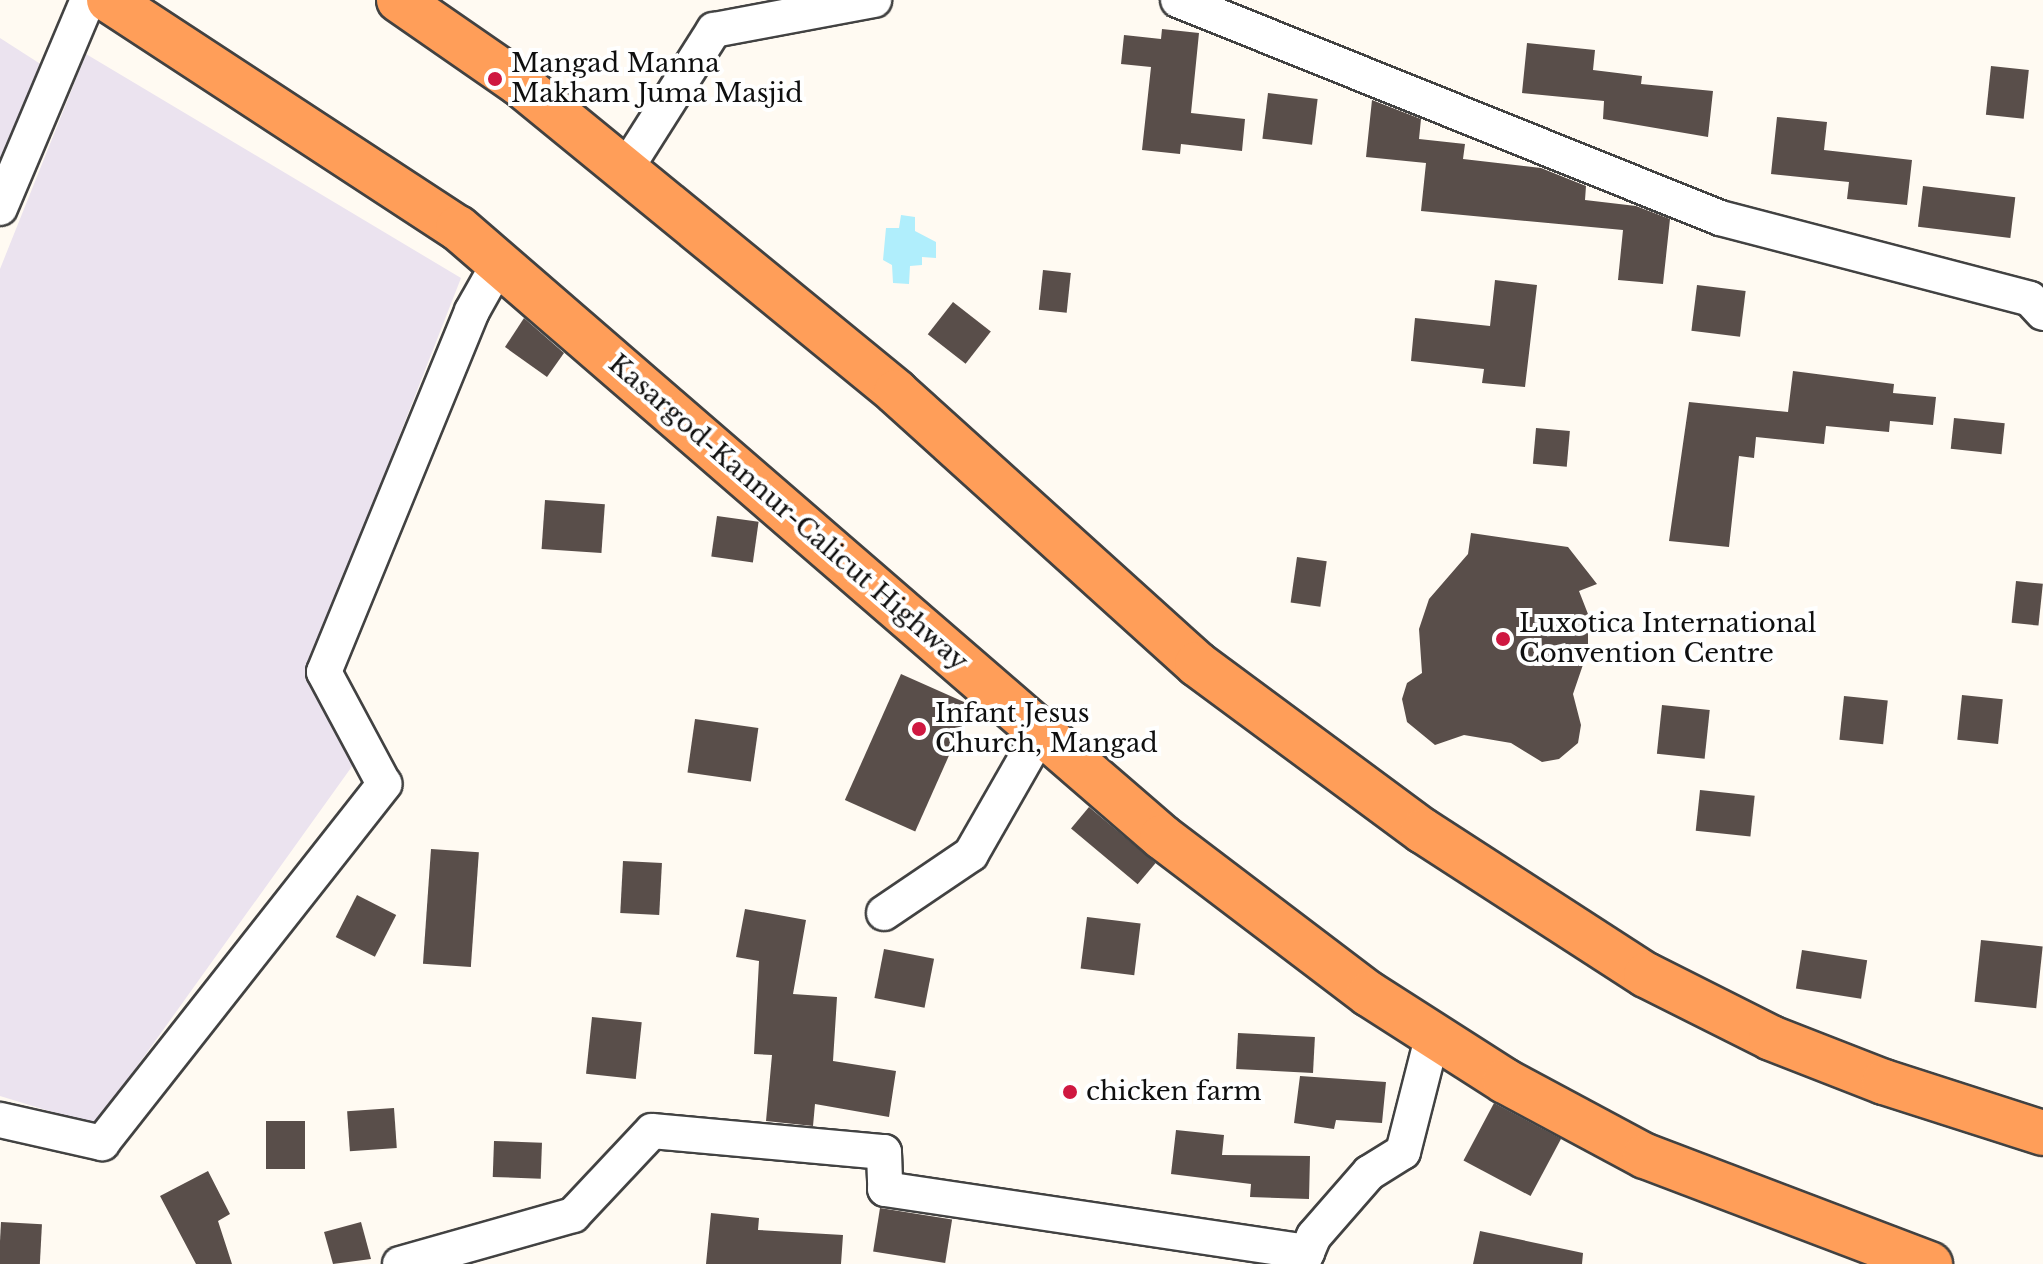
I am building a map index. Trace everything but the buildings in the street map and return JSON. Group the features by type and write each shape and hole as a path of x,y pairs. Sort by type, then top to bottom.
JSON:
{"highway":[{"name":"Kasargod-Kannur-Calicut Highway","path":"109,0 458,228 1162,837 1369,994 1505,1081 1645,1156 1930,1264"},
{"path":"399,0 519,83 896,392 1197,664 1530,904 1646,975 1771,1038 1884,1082 2043,1133"}],"street":[{"path":"0,208 88,0"},
{"path":"625,170 714,30 874,0"},
{"path":"1178,0 1720,218 2030,299 2043,313"},
{"path":"0,1120 102,1143 384,784 324,672 472,311 499,263"},
{"path":"884,913 971,854 1041,732"},
{"path":"400,1264 573,1215 652,1131 884,1152 885,1189 1304,1258 1369,1173 1403,1152 1433,1034"}],"shaded area":[{"path":"0,38 42,65 0,163"},
{"path":"86,54 461,278 306,675 353,765 95,1125 0,1096 0,269"}],"water":[{"path":"901,215 915,217 915,231 936,242 936,258 922,257 922,265 910,266 909,284 893,283 892,265 883,260 886,228 899,228"}],"place":[{"name":"Mangad Manna Makham Juma Masjid","path":"495,79"},
{"name":"Luxotica International Convention Centre","path":"1503,639"},
{"name":"Infant Jesus Church, Mangad","path":"919,729"},
{"name":"chicken farm","path":"1070,1092"}]}
